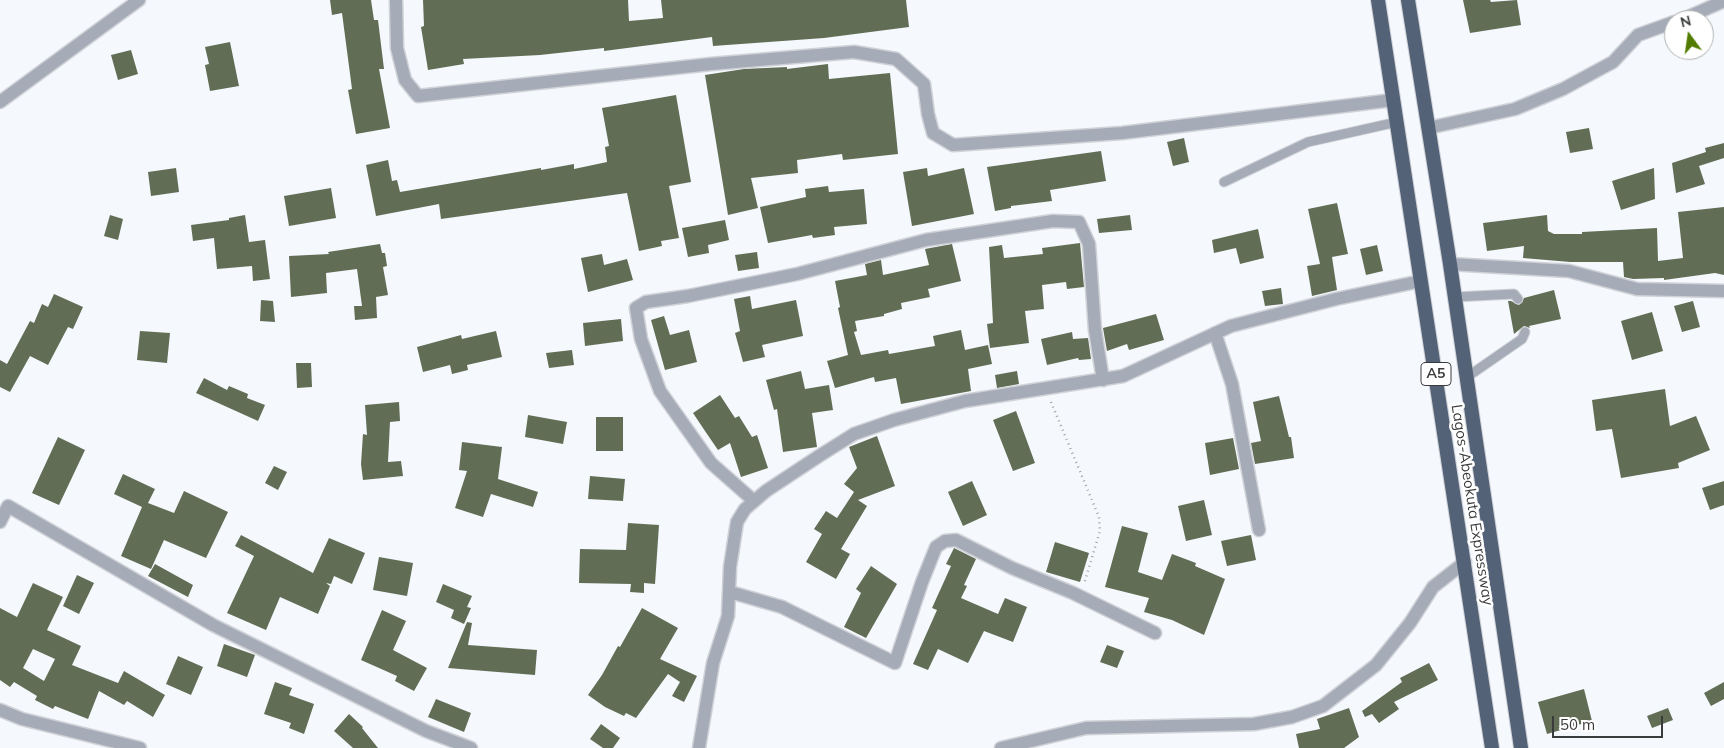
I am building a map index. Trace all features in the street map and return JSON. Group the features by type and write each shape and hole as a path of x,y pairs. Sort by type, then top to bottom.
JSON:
{"highway":[{"name":"Lagos-Abeokuta Expressway","path":"1378,0 1492,748"},
{"name":"Lagos-Abeokuta Expressway","path":"1408,0 1455,297 1521,748"}],"street":[{"path":"0,102 139,0"},
{"path":"396,0 398,48 405,80 418,96 711,64 854,52 896,59 924,84 928,114 934,133 953,145 1122,133 1393,100"},
{"path":"1703,10 1724,1"},
{"path":"1428,128 1515,109 1562,90 1613,62 1638,36 1664,26"},
{"path":"754,501 711,463 660,391 640,339 636,308 646,302 688,296 797,274 926,240 1053,221 1079,222 1089,244 1095,330 1103,380"},
{"path":"1450,264 1569,271 1637,289 1724,291"},
{"path":"699,748 713,663 728,616 730,568 737,522 745,509 754,501 854,434 894,420 965,401 1123,376 1231,326 1326,301 1422,281"},
{"path":"1215,333 1232,384 1258,530"},
{"path":"0,522 8,506 214,625 426,731 471,748"},
{"path":"730,592 782,607 895,663 922,582 936,548 945,541 956,540 1012,568 1080,596 1155,633"},
{"path":"1001,748 1086,728 1254,724 1292,717 1323,706 1376,665 1410,623 1433,587 1465,562"},
{"path":"0,710 22,719 140,748"}],"lane":[{"path":"1224,182 1308,142 1397,122"},
{"path":"1455,297 1514,294 1518,299"},
{"path":"1467,377 1522,339 1525,332"}],"path":[{"path":"1047,388 1099,517 1100,531 1080,596"}],"building":[{"path":"330,0 371,0 374,20 378,20 384,69 379,69 390,128 356,134 348,90 352,89 342,13 332,15"},
{"path":"423,0 628,0 629,21 663,18 661,0 906,0 909,27 824,38 713,46 712,37 604,51 604,48 540,55 463,59 464,64 428,70 421,27 424,26"},
{"path":"1463,0 1490,0 1491,2 1517,0 1521,25 1470,33"},
{"path":"230,42 239,86 210,91 205,65 209,64 205,47"},
{"path":"131,50 138,74 118,80 111,55"},
{"path":"828,64 829,79 890,73 898,154 843,160 842,154 797,160 798,173 751,178 758,208 728,215 705,75 744,69 787,67 787,69"},
{"path":"676,95 691,182 669,186 679,238 661,241 662,246 639,251 627,193 441,219 439,204 376,216 366,165 388,160 392,181 397,180 400,192 541,168 541,170 574,164 574,169 607,162 605,147 609,146 602,108"},
{"path":"1589,128 1593,149 1570,153 1566,132"},
{"path":"1184,138 1189,162 1173,166 1167,142"},
{"path":"1724,143 1724,158 1699,166 1705,184 1676,193 1672,163 1706,152 1705,148"},
{"path":"1101,151 1106,181 1050,190 1052,201 1011,206 1011,208 995,211 987,167"},
{"path":"176,168 179,192 151,196 148,172"},
{"path":"927,168 928,176 964,168 974,214 912,226 903,172"},
{"path":"1654,168 1655,199 1621,210 1612,181"},
{"path":"828,186 829,192 864,189 867,224 834,227 835,235 813,238 812,235 768,243 760,207 806,197 805,189"},
{"path":"331,188 336,218 289,226 284,196"},
{"path":"1337,203 1348,254 1332,257 1337,290 1312,296 1307,266 1320,264 1308,209"},
{"path":"1724,207 1724,275 1715,273 1664,280 1664,278 1633,279 1624,277 1623,262 1570,262 1523,258 1524,246 1487,251 1483,223 1547,215 1548,231 1554,234 1582,234 1582,232 1657,228 1658,261 1683,258 1678,212"},
{"path":"110,215 123,219 118,240 104,236"},
{"path":"245,215 249,242 265,240 270,279 253,281 252,266 217,269 214,238 193,241 191,225 229,220 229,218"},
{"path":"1130,215 1132,230 1099,233 1097,219"},
{"path":"725,220 729,240 708,245 709,253 688,257 682,228"},
{"path":"1258,229 1264,258 1240,264 1236,248 1214,253 1212,240"},
{"path":"1080,243 1084,287 1067,289 1066,282 1042,285 1044,309 1025,311 1029,343 990,348 987,324 993,323 989,247 1002,245 1004,258 1043,254 1042,248"},
{"path":"380,244 382,253 385,253 387,266 383,267 388,295 376,297 377,318 355,320 354,306 362,306 357,269 326,273 327,293 291,297 289,256 329,254 328,252"},
{"path":"952,244 961,281 928,289 930,297 901,303 902,309 884,314 884,316 855,321 857,331 854,332 861,355 888,350 889,354 935,346 933,336 961,330 965,350 988,345 992,364 968,369 971,391 901,404 896,378 875,382 874,377 835,388 827,361 848,355 838,308 840,307 835,281 867,275 865,264 881,260 883,275 929,265 925,249"},
{"path":"1377,245 1383,271 1366,275 1360,249"},
{"path":"757,252 759,268 738,271 735,255"},
{"path":"602,254 604,265 627,259 633,280 588,292 581,258"},
{"path":"1281,288 1283,304 1265,306 1262,291"},
{"path":"1554,290 1561,319 1529,326 1530,328 1524,326 1514,334 1508,301 1519,305 1524,298"},
{"path":"54,294 83,307 73,329 68,327 48,365 30,356 10,392 0,387 0,360 7,364 30,321 34,323 42,304 48,307"},
{"path":"750,296 752,309 796,300 803,336 762,345 765,357 743,362 735,333 740,331 734,299"},
{"path":"261,300 273,301 275,322 260,321"},
{"path":"1693,301 1700,327 1682,332 1674,306"},
{"path":"1652,312 1663,351 1632,360 1621,321"},
{"path":"1156,314 1164,340 1129,350 1127,344 1107,351 1103,328"},
{"path":"664,316 670,335 689,330 697,362 665,370 651,320"},
{"path":"621,319 623,341 585,346 583,323"},
{"path":"140,331 170,333 167,363 137,360"},
{"path":"496,331 502,357 467,365 468,370 452,374 450,365 423,372 417,347 461,335 462,339"},
{"path":"1072,332 1073,339 1088,338 1091,359 1079,360 1078,358 1047,365 1041,339"},
{"path":"572,350 574,365 549,368 546,353"},
{"path":"296,363 311,363 312,387 297,388"},
{"path":"801,371 805,389 829,385 833,410 812,413 817,447 783,452 777,409 774,410 766,380"},
{"path":"1017,371 1019,384 997,388 995,375"},
{"path":"204,378 227,390 229,386 248,394 247,398 265,405 258,421 196,393"},
{"path":"1665,389 1670,426 1696,416 1710,450 1678,463 1679,468 1621,478 1612,429 1596,431 1592,400"},
{"path":"720,395 735,418 739,416 752,437 757,435 768,468 741,477 730,443 718,450 693,413"},
{"path":"1279,396 1289,437 1291,437 1294,458 1255,464 1251,443 1261,441 1253,402"},
{"path":"399,402 400,421 390,422 388,462 401,461 403,476 363,480 361,464 363,434 367,435 365,405"},
{"path":"1016,411 1035,463 1013,471 993,420"},
{"path":"528,415 567,422 563,444 525,437"},
{"path":"596,417 623,417 623,451 596,451"},
{"path":"877,436 895,486 858,500 867,506 841,549 850,554 836,579 806,562 822,534 814,529 826,511 837,518 854,492 844,484 857,468 849,447"},
{"path":"58,437 85,450 59,505 32,493"},
{"path":"1233,438 1239,469 1210,475 1205,443"},
{"path":"462,442 502,447 498,479 538,492 533,507 491,494 483,517 455,508 467,471 459,470"},
{"path":"274,466 287,472 278,490 265,483"},
{"path":"123,474 155,489 148,503 174,513 184,491 228,512 206,558 164,540 151,569 121,556 142,507 114,494"},
{"path":"590,476 625,479 623,501 588,499"},
{"path":"972,481 987,515 963,526 948,492"},
{"path":"1724,481 1724,505 1710,510 1702,488"},
{"path":"1204,500 1212,535 1186,541 1178,506"},
{"path":"628,523 659,525 655,584 644,583 644,593 630,592 631,584 579,583 580,549 626,550"},
{"path":"1122,526 1148,533 1138,572 1162,580 1172,554 1196,563 1195,566 1225,579 1204,635 1172,620 1144,612 1149,598 1105,587"},
{"path":"241,535 313,573 329,538 365,553 352,584 334,576 331,584 326,583 330,586 318,614 280,597 266,630 227,613 254,556 235,546"},
{"path":"1251,535 1256,560 1227,566 1221,541"},
{"path":"1055,542 1089,553 1080,582 1046,572"},
{"path":"954,548 976,559 964,585 967,586 961,598 998,614 1005,598 1027,607 1013,642 984,631 968,663 938,649 928,670 913,664 937,610 932,608 951,566 946,564"},
{"path":"379,557 413,563 407,596 373,590"},
{"path":"155,564 193,585 188,597 148,576"},
{"path":"871,566 897,584 866,638 844,627 861,593 856,589"},
{"path":"77,575 94,583 79,614 63,606"},
{"path":"33,583 63,597 47,630 81,646 72,665 118,683 124,671 165,695 153,717 127,701 124,705 99,691 88,719 55,706 53,709 35,700 37,696 14,682 10,687 0,680 0,608 17,617","holes":["33,649 55,659 44,681 23,668"]},
{"path":"443,584 472,596 467,607 471,608 464,624 451,618 454,610 436,602"},
{"path":"642,608 678,628 660,659 697,676 684,702 672,696 680,682 668,674 636,718 626,713 624,716 605,707 588,695 618,646 620,647"},
{"path":"382,610 406,621 393,650 427,668 414,691 395,681 397,676 361,660"},
{"path":"467,622 472,623 468,645 537,650 535,675 448,668"},
{"path":"224,644 255,655 247,677 217,666"},
{"path":"1107,645 1124,651 1117,668 1100,662"},
{"path":"178,656 203,667 191,695 166,684"},
{"path":"1429,663 1438,680 1394,702 1399,709 1379,723 1372,714 1365,717 1362,711 1402,682 1400,678"},
{"path":"275,682 292,688 289,695 314,704 304,734 289,728 291,723 264,714"},
{"path":"1724,682 1724,699 1711,706 1704,693"},
{"path":"1584,689 1592,721 1547,734 1538,702"},
{"path":"436,699 471,713 464,732 428,717"},
{"path":"1349,708 1359,737 1344,748 1299,748 1296,734 1320,729 1317,719"},
{"path":"1668,708 1673,720 1652,728 1647,716"},
{"path":"349,714 363,727 378,748 353,748 334,731"},
{"path":"601,724 620,738 613,748 603,748 590,739"}]}
